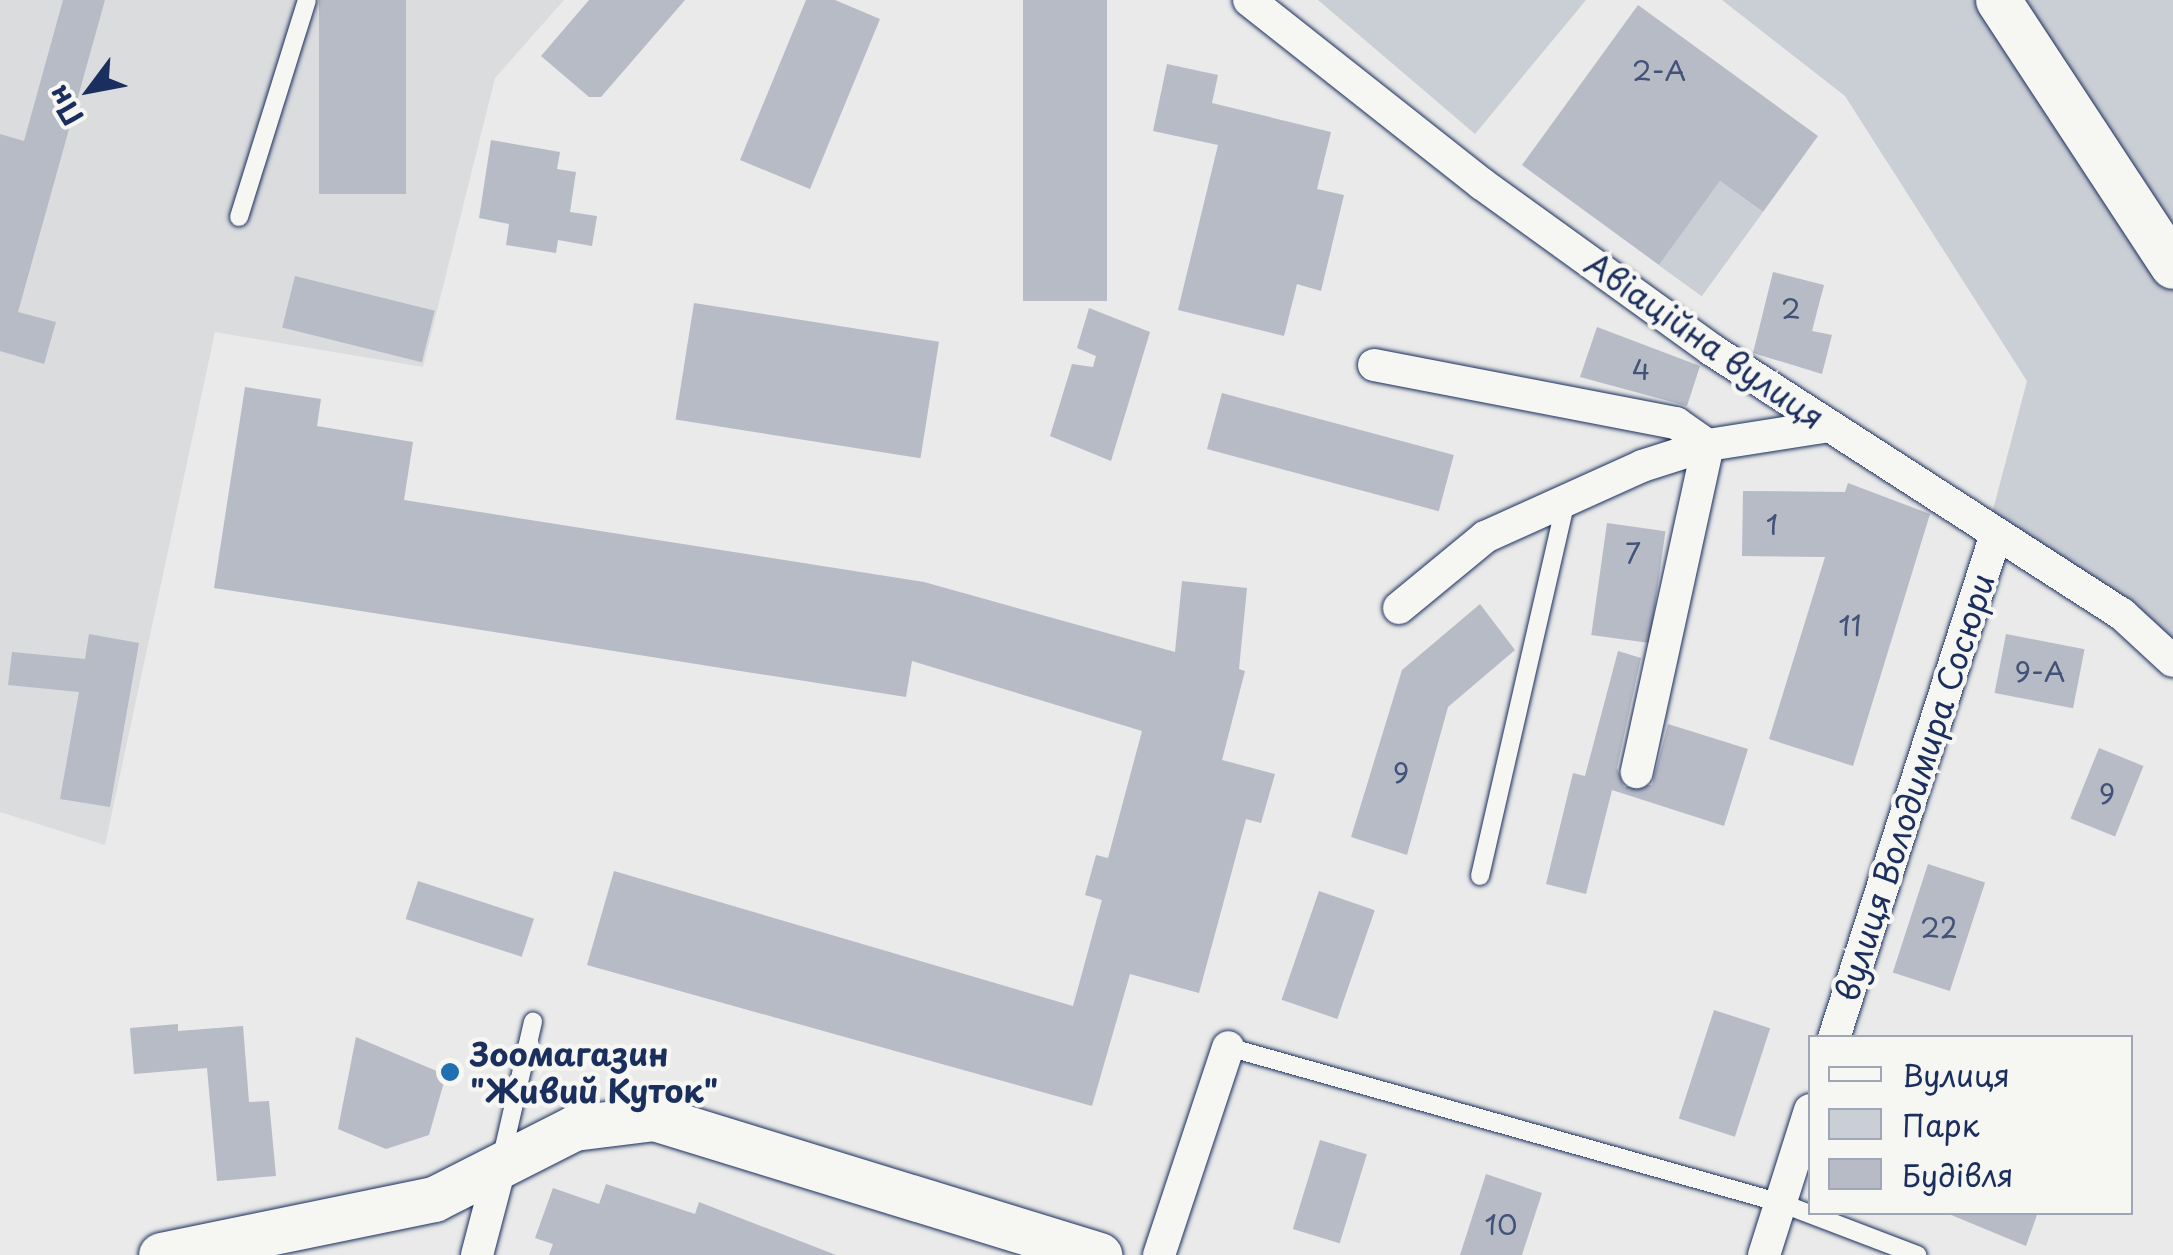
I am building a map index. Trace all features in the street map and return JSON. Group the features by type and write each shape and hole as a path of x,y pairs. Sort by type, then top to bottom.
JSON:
{"main road":[{"path":"1998,0 2173,266"},
{"path":"160,1255 238,1248 361,1219 498,1172 574,1128 654,1118 1087,1253"}],"street":[{"name":"Авіаційна вулиця","path":"1249,0 1482,184 1829,426 1995,537 2122,614 2173,661"},
{"path":"1374,365 1676,424 1708,445"},
{"path":"1400,608 1485,537 1566,500 1708,445 1829,426"},
{"path":"1637,772 1708,445"},
{"name":"вулиця Володимира Сосюри","path":"1835,1035 1995,537"},
{"path":"1159,1255 1228,1048"},
{"path":"1764,1255 1808,1116"},
{"path":"476,1255 498,1172"}],"lane":[{"path":"239,218 307,0"},
{"path":"1480,876 1566,500"},
{"path":"498,1172 534,1022"},
{"path":"1228,1048 1808,1214"},
{"path":"1810,1215 1917,1255"}],"shaded area":[{"path":"0,0 564,0 495,78 423,367 215,332 105,845 0,812"}],"green space":[{"path":"1318,0 1586,0 1475,134"},
{"path":"1722,0 2173,0 2173,650 1989,525 2027,381 1845,96"},
{"path":"1720,181 1763,212 1702,296 1659,265"}],"building":[{"path":"63,0 105,0 18,312 56,322 44,364 0,351 0,134 24,141"},
{"path":"319,0 406,0 406,194 319,194"},
{"path":"589,0 685,0 601,97 589,97 541,56"},
{"path":"806,0 835,0 880,19 810,189 740,160"},
{"path":"1023,0 1107,0 1107,301 1023,301"},
{"path":"1638,5 1818,136 1763,212 1720,181 1659,265 1522,165"},
{"path":"1167,64 1218,75 1212,103 1331,132 1317,189 1344,195 1321,291 1297,284 1284,336 1178,310 1218,145 1153,131"},
{"path":"491,140 560,152 557,169 576,172 570,212 597,216 592,246 558,240 556,253 506,245 509,224 479,218"},
{"path":"1773,272 1824,285 1812,331 1832,335 1822,374 1753,353"},
{"path":"295,276 435,311 422,362 282,327"},
{"path":"694,303 939,342 920,458 676,420"},
{"path":"1089,308 1150,332 1111,461 1050,436 1072,364 1093,367 1096,356 1077,348"},
{"path":"1597,327 1700,366 1687,406 1580,377"},
{"path":"245,387 321,399 317,426 413,442 404,500 924,582 1175,652 1182,581 1247,588 1239,669 1245,671 1222,760 1275,774 1261,823 1246,819 1199,993 1130,974 1092,1106 587,965 614,871 1073,1006 1102,900 1085,895 1096,855 1108,858 1142,731 912,661 906,697 214,588"},
{"path":"1222,393 1454,455 1439,511 1207,449"},
{"path":"1848,483 1930,514 1853,766 1769,739 1825,557 1742,556 1743,491 1845,492"},
{"path":"1607,523 1665,531 1650,643 1591,635"},
{"path":"1480,604 1515,650 1448,707 1407,855 1351,837 1402,670"},
{"path":"89,634 139,643 110,807 60,799 79,692 8,685 12,652 85,659"},
{"path":"2006,634 2085,649 2073,708 1995,693"},
{"path":"1618,651 1641,658 1617,768 1624,787 1652,785 1668,724 1748,749 1724,826 1612,790 1586,894 1546,884 1573,773 1585,776"},
{"path":"2099,748 2144,766 2115,836 2071,818"},
{"path":"1928,864 1985,883 1950,991 1893,972"},
{"path":"418,881 534,919 522,957 406,919"},
{"path":"1319,891 1375,910 1337,1019 1282,1000"},
{"path":"1714,1010 1770,1028 1735,1137 1679,1118"},
{"path":"178,1024 178,1031 243,1026 249,1102 269,1101 276,1176 217,1181 207,1068 134,1074 130,1028"},
{"path":"356,1037 446,1075 429,1135 386,1149 338,1129"},
{"path":"1320,1140 1367,1154 1340,1243 1293,1229"},
{"path":"1486,1174 1542,1193 1522,1255 1460,1255"},
{"path":"606,1184 695,1214 699,1202 836,1255 549,1255 553,1244 535,1238 553,1188 599,1204"},
{"path":"1951,1215 2037,1215 2026,1246"}],"place":[{"name":"Зоомагазин \"Живий Куток\"","path":"450,1072"}]}
